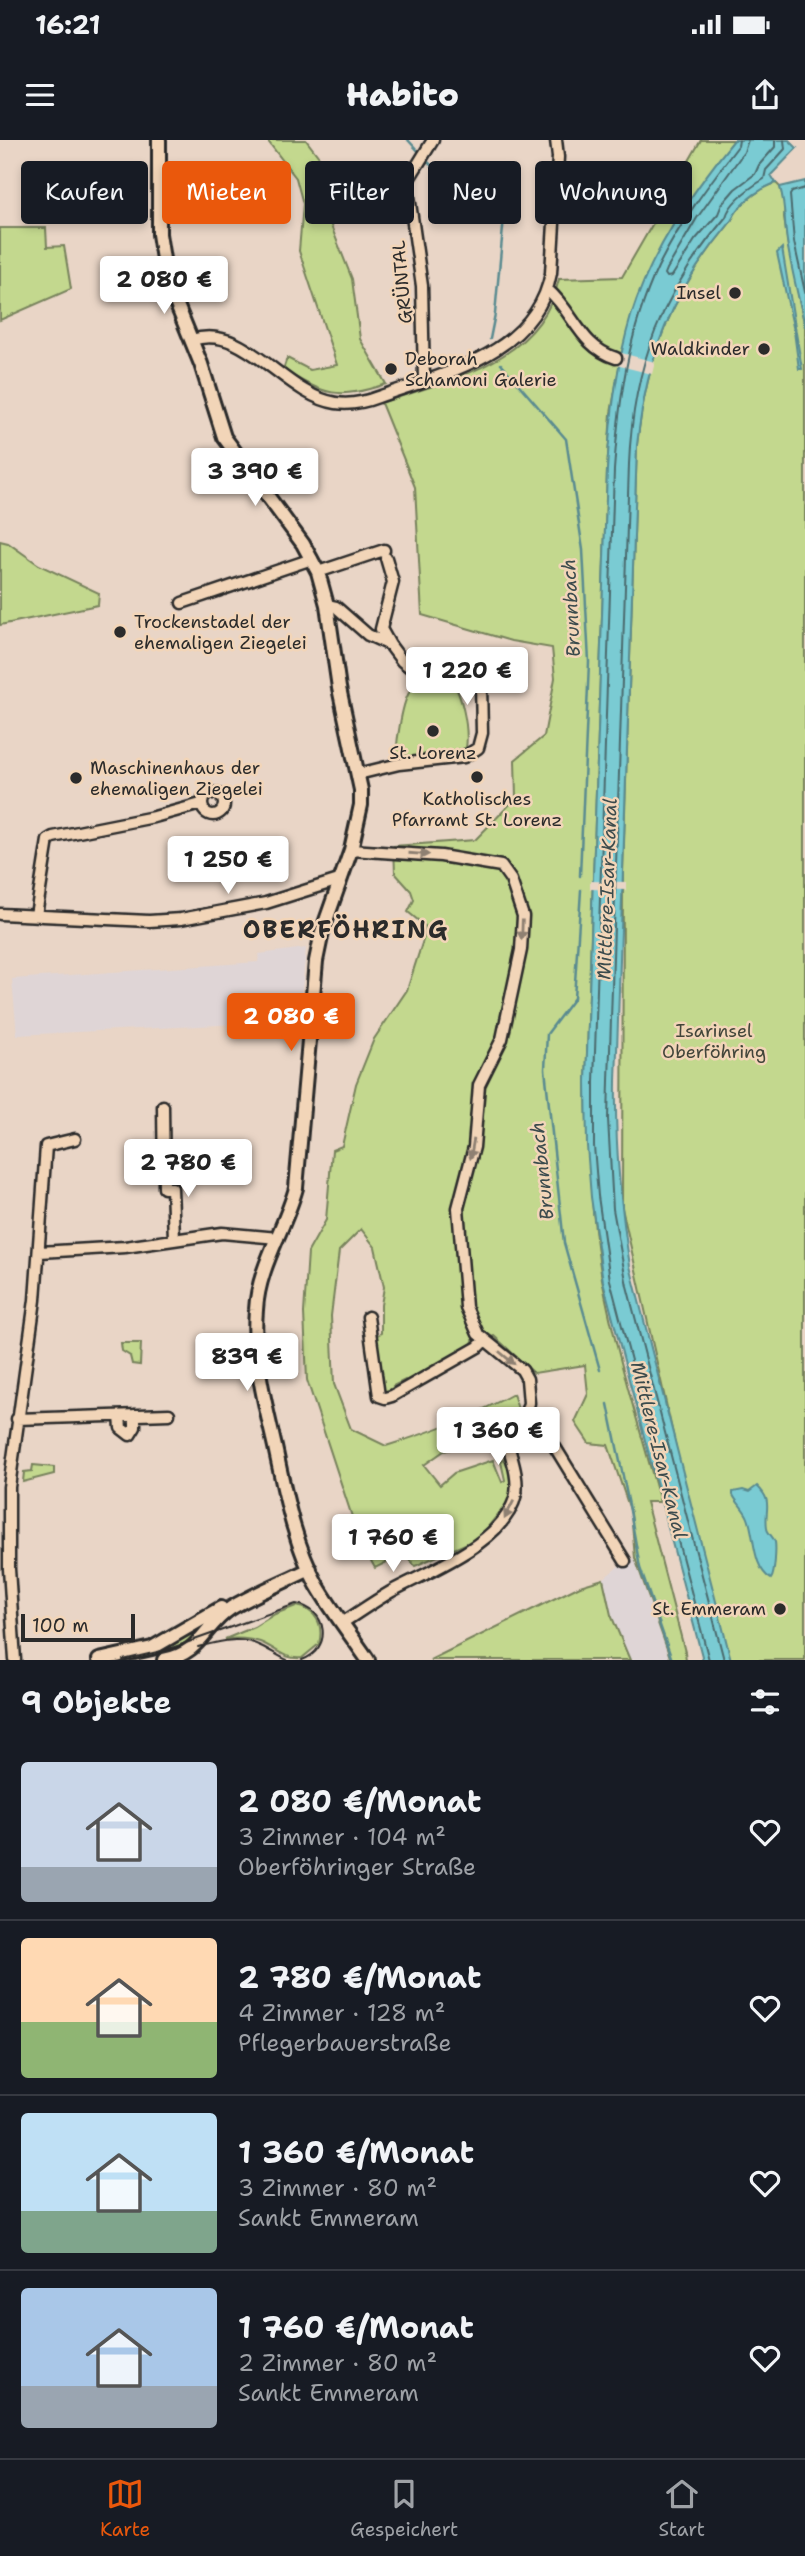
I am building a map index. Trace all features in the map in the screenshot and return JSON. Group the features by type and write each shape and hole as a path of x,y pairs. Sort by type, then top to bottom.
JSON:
{"main road":[{"path":"159,140 159,234 166,278 192,340 224,437 312,559 318,572 327,606 339,688 358,774 360,805 351,850 339,880 316,961 296,1188 264,1270 256,1308 259,1367 290,1513 317,1584 368,1660"},
{"path":"164,1660 184,1654 202,1638 214,1621 232,1608 310,1569"},
{"path":"99,1660 152,1648 186,1623 222,1608 232,1608"},
{"path":"186,1623 200,1628 202,1638"}],"street":[{"path":"414,170 433,140"},
{"path":"192,340 210,336 229,341 257,357 298,389 323,400 338,403 365,401 483,357 527,326 548,290 558,157 556,140"},
{"name":"GRÜNTAL","path":"413,224 422,286 424,380"},
{"path":"548,290 566,307 587,342 599,352 615,358"},
{"path":"318,572 385,554 393,587 381,629 390,645 402,661 416,672 471,673 481,683 482,733 478,748 464,757 399,764 358,774"},
{"path":"182,603 312,559"},
{"path":"327,606 336,607 368,635 390,645"},
{"path":"36,915 48,840 201,804"},
{"path":"342,1623 388,1593 461,1554 491,1534 511,1508 516,1495 517,1481 506,1436 525,1416 529,1403 527,1379 522,1370 478,1334 466,1307 458,1208 474,1147 479,1085 502,1039 521,950 523,916 510,880 501,866 441,856 351,850"},
{"path":"0,914 149,921 181,919 266,903 339,880"},
{"path":"163,1106 164,1188 173,1188 174,1238"},
{"path":"15,1660 8,1521 11,1460 28,1361 40,1252 46,1146 75,1139"},
{"path":"40,1252 102,1250 222,1233 278,1238"},
{"path":"368,1317 379,1396 385,1398 478,1347 485,1340"},
{"path":"17,1419 169,1414"},
{"path":"120,1416 121,1428 130,1435 135,1427 135,1415"},
{"path":"525,1416 550,1439 625,1561"}],"shaded area":[{"path":"306,948 299,1021 17,1035 12,979 258,962 259,954"},
{"path":"635,1558 671,1660 630,1660 611,1615 603,1579 625,1561"}],"green space":[{"path":"267,140 306,140 322,161 305,161 305,224 330,224 352,279 360,339 386,384 355,392 332,392 322,390 283,370 287,358 310,370 337,365 299,251 303,204 296,178 291,171 291,161 283,161"},
{"path":"701,140 734,140 692,198 692,161 689,161"},
{"name":"Isarinsel Oberföhring","path":"776,183 780,187 785,205 788,246 805,327 805,1660 730,1660 694,1527 622,1208 623,874 637,445 647,382 665,327 692,275 749,198"},
{"path":"653,224 677,224 622,351 611,413 586,1082 590,1181 602,1279 621,1363 660,1502 646,1502 686,1660 671,1660 635,1558 631,1513 608,1445 589,1443 575,1422 588,1394 585,1365 534,1373 494,1336 490,1338 485,1332 474,1338 470,1349 408,1384 405,1380 393,1386 395,1391 386,1392 381,1388 374,1337 381,1333 384,1287 375,1247 361,1229 339,1251 331,1316 334,1384 351,1429 386,1446 451,1423 513,1394 520,1415 504,1431 491,1426 484,1440 444,1451 424,1465 440,1485 454,1473 493,1460 502,1482 505,1480 501,1462 504,1458 513,1477 511,1496 479,1538 415,1566 405,1553 375,1568 360,1541 307,1380 304,1313 308,1252 326,1220 332,1150 342,1146 356,1084 374,1039 407,990 424,937 425,926 408,912 414,900 411,891 395,873 394,846 475,840 516,798 515,760 544,736 555,678 552,648 511,641 422,615 415,487 381,403 463,375 489,364 513,349 533,330 549,307 559,279 622,277"},
{"path":"0,228 46,228 47,247 64,246 71,289 0,320"},
{"path":"0,541 8,543 39,565 99,593 98,605 0,625"},
{"path":"448,676 457,690 463,710 466,748 426,757 396,755 403,711 411,690 423,682"},
{"path":"121,1343 141,1343 140,1365 132,1364 130,1356 122,1351"},
{"path":"33,1465 54,1467 54,1474 23,1482 24,1472 32,1471"},
{"path":"603,1579 611,1615 630,1660 430,1660 580,1586"},
{"path":"296,1606 313,1614 320,1630 319,1644 302,1658 285,1655 256,1641 225,1639 254,1627 275,1614"},
{"path":"193,1628 199,1635 184,1646 175,1648 176,1651 168,1653 170,1646"}],"water":[{"name":"Mittlere-Isar-Kanal","path":"734,140 789,140 797,148 771,175 776,183 749,198 692,275 677,301 655,354 641,413 637,445 616,1127 623,1220 630,1266 731,1660 703,1660 603,1281 587,1146 586,1082 607,470 614,392 621,354 639,292 673,224 692,224 692,195"},
{"path":"805,181 805,327 789,252 780,187"},
{"path":"782,248 802,369 799,369 794,331 777,253"},
{"path":"757,1486 767,1501 767,1530 775,1542 771,1579 760,1567 748,1518 733,1495 733,1492 743,1490 749,1492"}],"pier":[{"path":"618,352 655,362 652,374 616,365"},
{"path":"590,881 626,882 626,890 590,889"}],"waterway":[{"name":"Brunnbach","path":"408,140 420,153"},
{"name":"Brunnbach","path":"424,158 432,166 487,177 504,217 495,314 490,339"},
{"name":"Brunnbach","path":"501,364 566,439 583,550 589,662 580,876"},
{"name":"Brunnbach","path":"581,890 574,998 547,1034 545,1069 564,1243 600,1370"},
{"name":"Brunnbach","path":"608,1404 640,1568 672,1660"}],"tram line":[{"path":"123,1660 166,1650 296,1604 315,1613 323,1630 319,1647 312,1655 302,1660"},
{"path":"198,1647 223,1641 247,1641 287,1660"}],"place":[{"name":"Insel","path":"735,293"},
{"name":"Waldkinder","path":"764,349"},
{"name":"Deborah Schamoni Galerie","path":"391,369"},
{"name":"Trockenstadel der ehemaligen Ziegelei","path":"120,632"},
{"name":"St. Lorenz","path":"433,731"},
{"name":"Katholisches Pfarramt St. Lorenz","path":"477,777"},
{"name":"Maschinenhaus der ehemaligen Ziegelei","path":"76,778"},
{"name":"St. Emmeram","path":"780,1609"}],"district":[{"name":"OBERFÖHRING","path":"346,930"}]}
